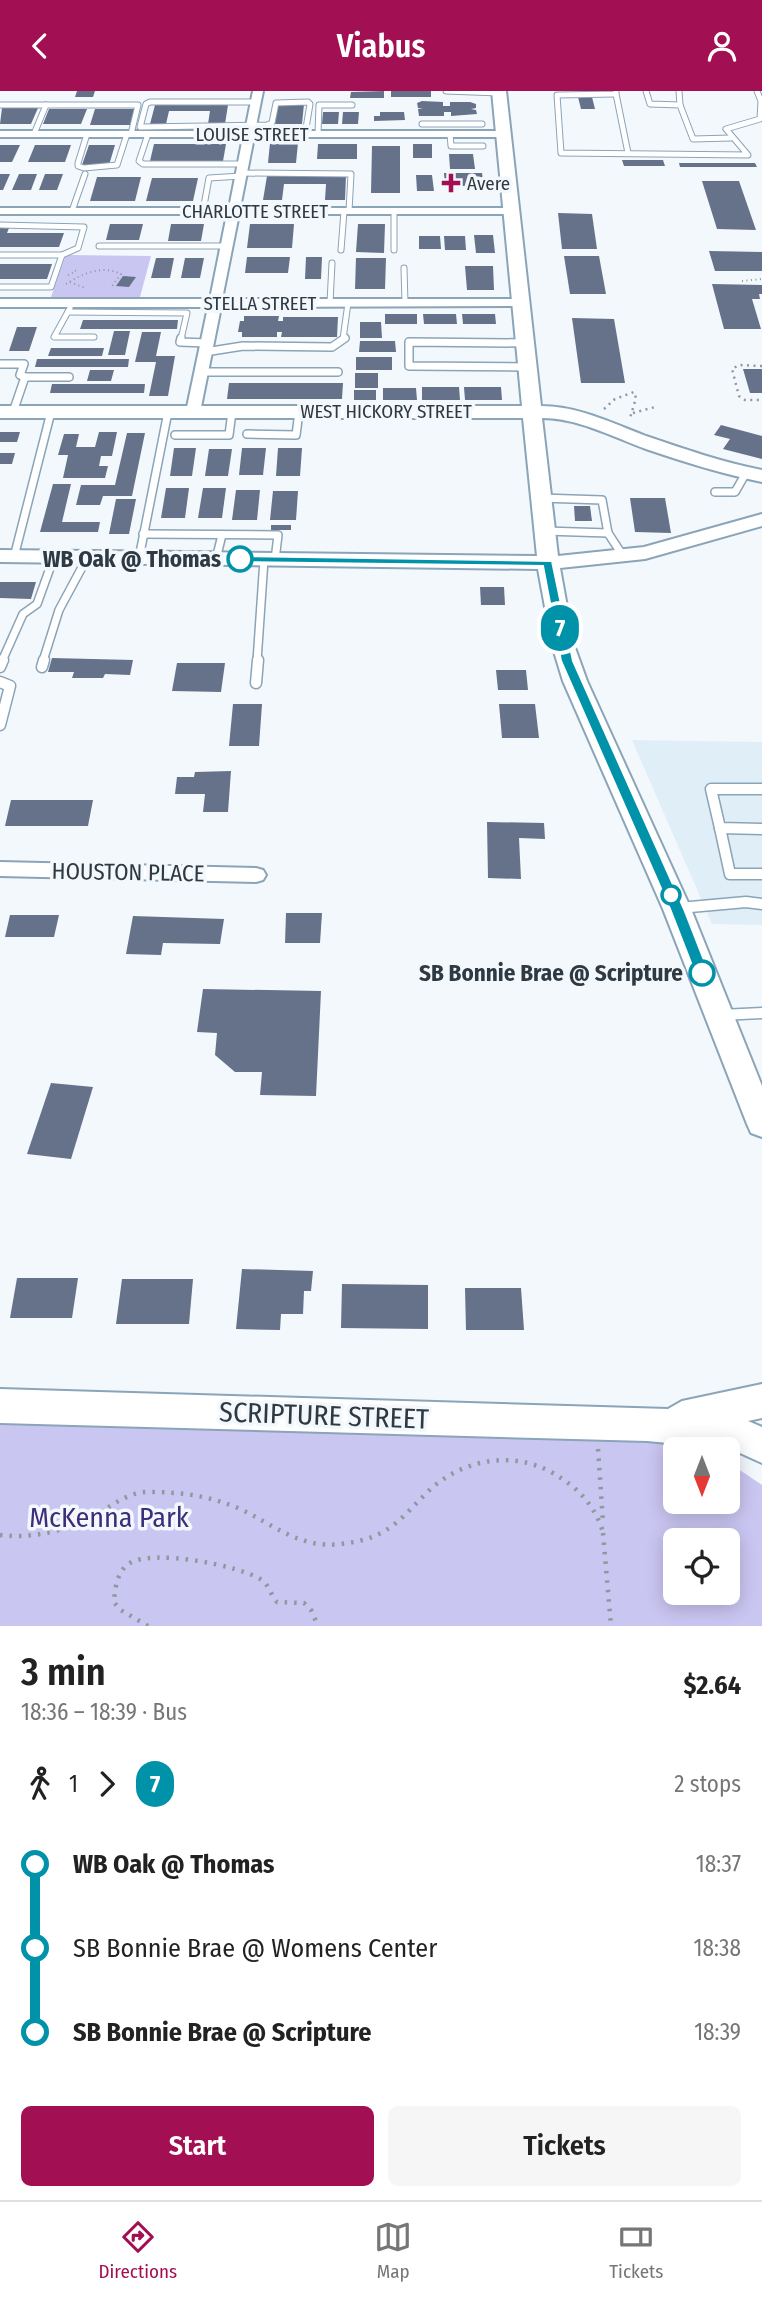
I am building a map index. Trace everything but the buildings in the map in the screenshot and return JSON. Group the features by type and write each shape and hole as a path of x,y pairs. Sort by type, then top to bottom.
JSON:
{"main road":[{"path":"499,92 548,563 567,661 677,909 761,1118"},
{"name":"WEST HICKORY STREET","path":"6,412 299,412 532,418 559,412 624,427 754,475"},
{"path":"7,556 548,563 623,556 673,546 762,520"},
{"name":"SCRIPTURE STREET","path":"647,1424 715,1413 762,1401"},
{"name":"SCRIPTURE STREET","path":"0,1406 647,1424 732,1432 762,1445"}],"street":[{"path":"193,412 257,97"},
{"name":"LOUISE STREET","path":"0,134 148,134 250,130 318,134 455,130 504,134"},
{"name":"CHARLOTTE STREET","path":"0,211 511,211"},
{"name":"STELLA STREET","path":"0,303 180,308 215,303 521,303"},
{"name":"HOUSTON PLACE","path":"0,869 256,874"}],"lane":[{"path":"446,91 499,92"},
{"path":"646,91 650,104 680,105"},
{"path":"679,91 680,105 693,139 731,138"},
{"path":"628,153 616,92 557,95 561,153 748,155 726,129 760,119 761,101 757,91"},
{"path":"257,97 150,102 146,104 140,127 250,130 272,123 276,103 307,102 310,104 305,134"},
{"path":"0,105 138,105 117,165 83,168 78,166 87,134"},
{"path":"34,134 46,105"},
{"path":"318,134 319,105 352,105"},
{"path":"422,124 455,130 482,124"},
{"path":"455,130 451,146 483,146"},
{"path":"148,134 139,161 143,164 242,171 351,174 341,250"},
{"path":"203,211 209,178 242,171"},
{"path":"72,211 85,174"},
{"path":"394,211 394,250"},
{"path":"0,225 82,225 78,248 62,255 0,255"},
{"path":"99,246 227,246"},
{"path":"0,287 51,287 62,255"},
{"path":"330,303 332,263"},
{"path":"404,268 405,303"},
{"path":"180,308 187,313 180,342 206,347 332,347 345,338 348,303"},
{"path":"70,307 54,337 94,337"},
{"path":"524,343 409,342 409,366 527,367"},
{"path":"0,364 24,364 20,375 25,377 69,377"},
{"path":"201,373 338,372"},
{"path":"6,412 25,377"},
{"path":"7,556 51,412"},
{"path":"139,558 168,412"},
{"path":"175,435 229,435 232,412"},
{"path":"247,434 296,435 299,412"},
{"path":"715,492 736,492 754,475"},
{"path":"541,498 602,500 608,533 623,556"},
{"path":"545,531 608,533"},
{"path":"144,534 278,535 269,560 256,683"},
{"path":"216,559 222,534"},
{"path":"0,667 23,614 37,604 54,557"},
{"path":"42,667 55,620 64,599 84,571 87,558"},
{"path":"0,682 10,686 0,725"},
{"path":"762,789 712,789 730,873 762,874"},
{"path":"720,828 762,829"},
{"path":"677,909 747,902 762,904"},
{"path":"719,1015 762,1013"}],"path":[{"path":"63,290 66,284 81,275 107,270 121,274 112,286"},
{"path":"742,281 762,279"},
{"path":"762,366 739,365 732,369 739,396 745,400 762,400"},
{"path":"601,410 615,399 634,392 632,413 624,427"},
{"path":"632,413 654,407"},
{"path":"598,1423 611,1626"},
{"path":"0,1535 47,1532 86,1520 139,1492 184,1492 214,1498 248,1514 279,1534 307,1544 337,1545 367,1540 399,1523 446,1476 486,1460 518,1460 548,1469 586,1495 598,1514 604,1535"},
{"path":"148,1626 119,1609 114,1602 119,1575 128,1563 139,1558 153,1557 206,1565 256,1577 267,1583 274,1600 281,1604 304,1603 311,1610 318,1626"}],"shaded area":[{"path":"632,740 762,742 762,925 712,924"}],"green space":[{"path":"66,255 151,256 140,297 51,297"},
{"name":"McKenna Park","path":"0,1406 647,1424 675,1437 663,1437 663,1514 740,1514 740,1470 762,1485 762,1626 0,1626"}],"bus line":[{"name":"7","path":"240,559 548,563 567,661 677,909 702,973"}],"place":[{"name":"Avere","path":"451,183"},
{"name":"WB Oak @ Thomas","path":"240,559"},
{"name":"SB Bonnie Brae @ Scripture","path":"702,973"}]}
